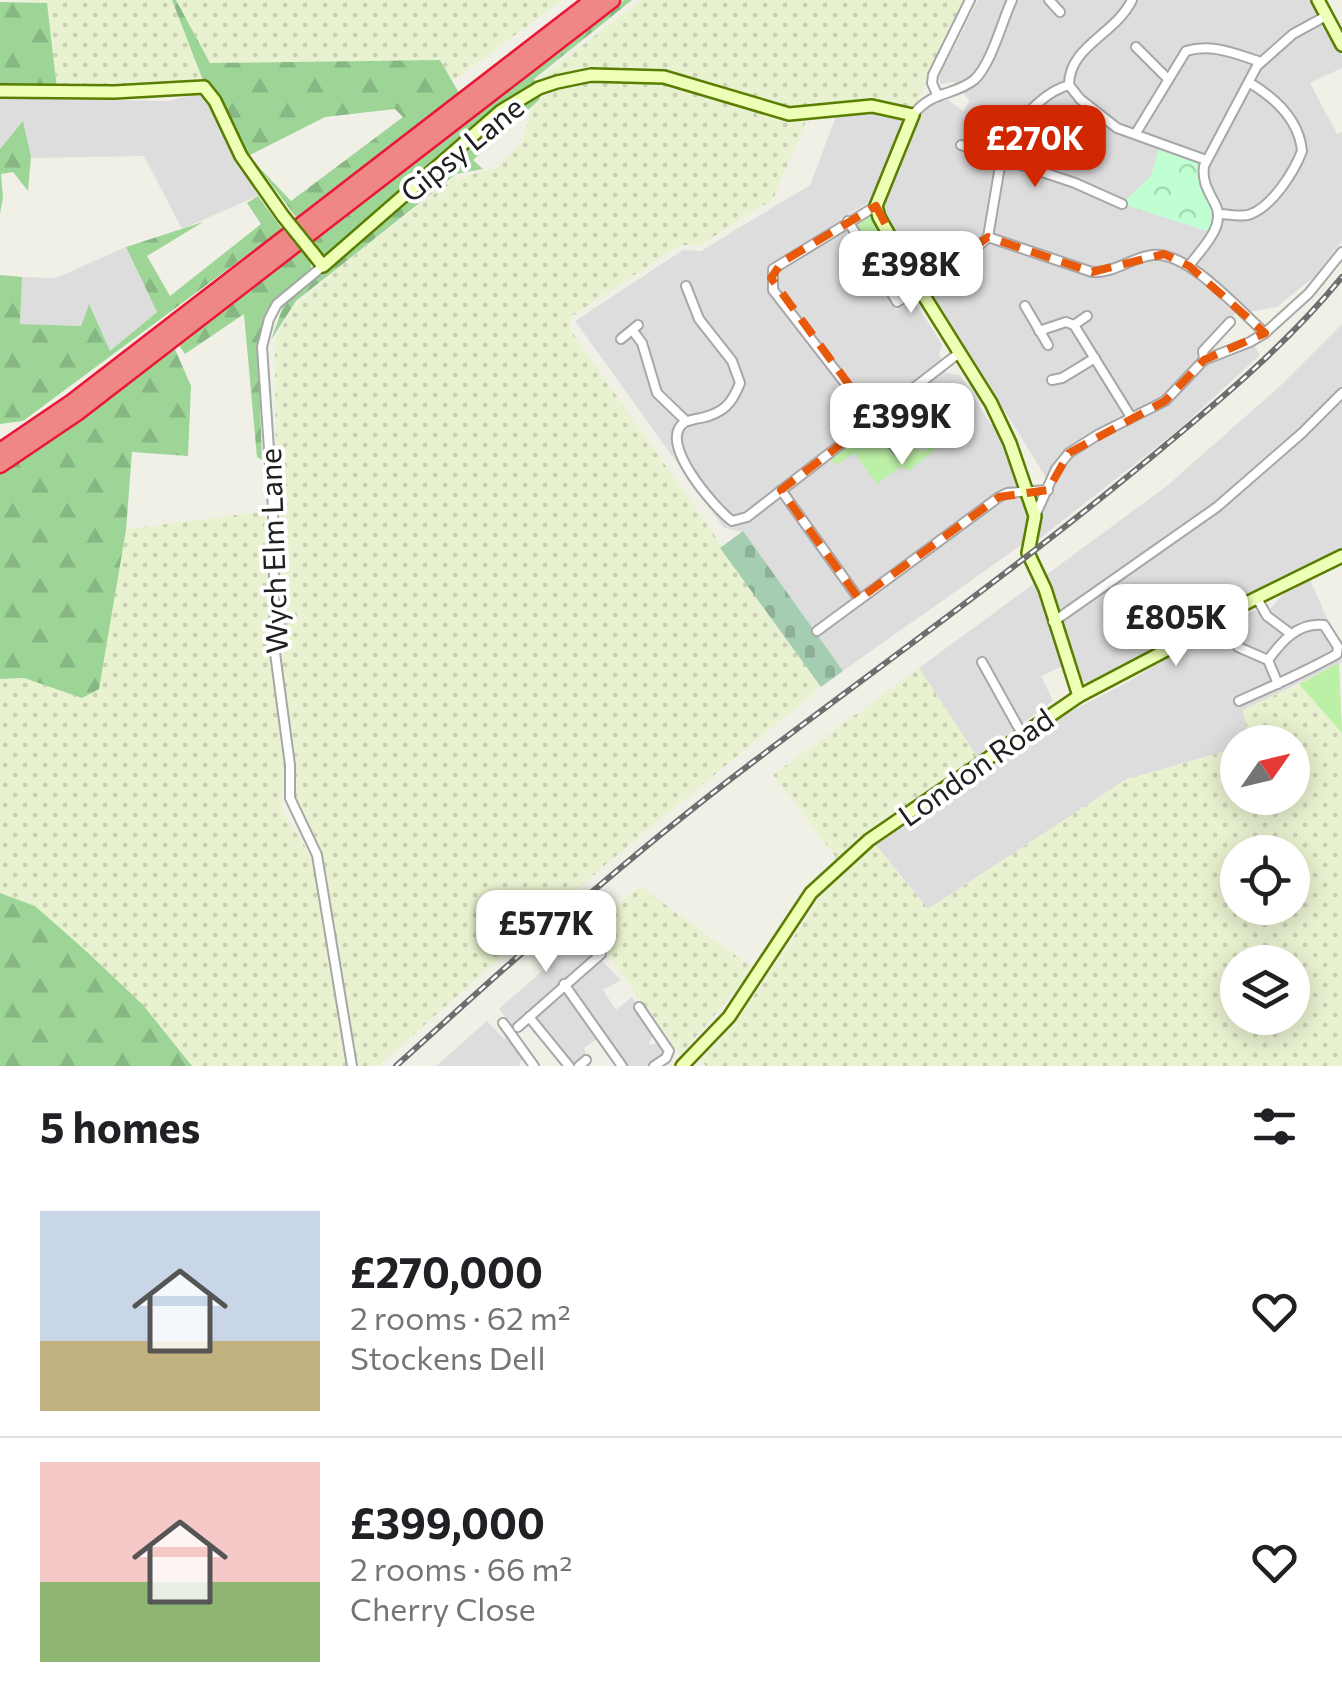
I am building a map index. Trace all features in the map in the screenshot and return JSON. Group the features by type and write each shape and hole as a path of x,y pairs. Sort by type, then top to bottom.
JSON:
{"highway":[{"path":"0,451 95,384 593,0"},
{"path":"0,465 88,404 612,0"}],"street":[{"path":"937,94 932,75 970,0"},
{"path":"1012,0 979,75 937,94 913,116 876,206 878,217 918,288 991,403 1036,516"},
{"path":"1049,0 1060,12"},
{"path":"1069,85 1076,57 1115,25 1132,0"},
{"path":"1318,0 1342,43"},
{"path":"1189,266 1213,233 1219,214 1204,183 1206,160 1261,62 1292,34 1326,16"},
{"path":"1136,47 1168,78"},
{"path":"1136,133 1186,51 1217,48 1261,62"},
{"name":"Gipsy Lane","path":"322,266 500,111 538,88 557,82 591,75 664,77 789,114 872,106 913,116"},
{"path":"1219,214 1244,216 1257,211 1285,182 1302,151 1297,132 1284,110 1250,82"},
{"path":"1018,127 1034,106 1069,85"},
{"path":"1069,85 1080,99 1117,128 1206,160"},
{"path":"0,91 114,92 204,87 240,156 322,266"},
{"path":"961,145 1075,183 1122,204"},
{"path":"848,221 897,302 974,253 988,237 1001,160"},
{"path":"876,206 773,269 773,290 898,450 940,418"},
{"path":"988,237 1092,272 1110,272 1156,254 1172,256 1189,266 1264,333"},
{"path":"1079,696 1045,589 1028,554 1036,516 1060,462 1069,453 1165,401 1204,360 1264,333 1308,293 1342,252"},
{"name":"Wych Elm Lane","path":"322,266 277,304 262,347 273,508 275,653 290,766 290,798 317,855 352,1066"},
{"path":"686,286 700,318 732,362 740,383 724,409 686,421 677,440 682,462 732,520 746,518 959,353"},
{"path":"1025,306 1048,345"},
{"path":"1074,325 1087,316"},
{"path":"1040,331 1066,322 1074,325 1131,417"},
{"path":"1204,360 1203,351 1230,322"},
{"path":"621,338 635,328 657,393 686,421"},
{"path":"1052,380 1095,358"},
{"path":"1053,622 1217,508 1340,399"},
{"path":"781,490 859,598"},
{"path":"817,631 999,496 1048,490"},
{"name":"London Road","path":"682,1066 729,1018 799,908 829,874 869,840 1079,696 1176,645 1214,619 1342,556"},
{"path":"1258,600 1267,616 1291,634"},
{"path":"1239,700 1338,654 1338,647 1324,625 1306,625 1291,634 1268,660"},
{"path":"1238,647 1268,660 1278,684"},
{"path":"982,662 1022,734"},
{"path":"518,1026 600,954"},
{"path":"564,984 622,1066"},
{"path":"639,1007 668,1051 668,1056 654,1066"},
{"path":"529,1017 569,1066"},
{"path":"503,1022 530,1065"}],"highlighted area":[{"path":"876,206 919,288 988,237 1092,272 1164,254 1189,266 1265,333 1204,360 1165,401 1069,453 1048,490 999,497 859,599 781,490 874,419 771,278 782,262"}],"shaded area":[{"path":"978,0 1315,0 1321,25 1329,28 1342,55 1342,68 1310,83 1337,134 1342,132 1342,241 1315,276 1277,307 1235,314 1196,356 1207,365 1223,354 1253,343 1260,355 1177,431 1038,540 1038,522 1053,489 882,213 920,115 943,96 963,111 970,101 954,82 940,84 940,75"},
{"path":"203,93 225,141 258,196 182,229 144,156 31,158 23,123 0,149 0,98 168,101"},
{"path":"861,111 903,121 874,199 841,219 896,310 914,300 942,345 939,354 946,373 960,375 991,425 994,424 1029,514 1024,543 843,671 743,532 724,528 575,321 683,250 701,251 810,185 837,114"},
{"path":"126,247 157,312 109,352 88,306 81,326 20,324 22,277 56,278"},
{"path":"1342,324 1342,549 1127,667 1088,683 1083,681 1046,575 1168,485 1280,386"},
{"path":"1310,580 1339,645 1342,662 1244,710 1246,725 1220,725 1220,753 1127,779 928,909 875,844 1038,728 1128,682 1210,631 1255,610 1263,617 1284,593"},
{"path":"1036,582 1067,664 1041,676 1053,701 977,757 919,668"},
{"path":"590,929 603,948 513,1027 499,1009"},
{"path":"601,960 621,980 603,990 616,1010 632,997 654,1034 649,1043 660,1042 666,1050 665,1056 650,1066 627,1066 570,986"},
{"path":"564,990 598,1038 584,1048 586,1055 574,1064 534,1018"},
{"path":"487,1021 504,1039 508,1036 523,1056 519,1066 436,1066"}],"green space":[{"path":"0,0 172,0 204,83 57,89 47,3"},
{"path":"172,0 176,0 210,63 440,60 459,93 296,217 256,164 291,201 403,117 395,109 325,117 246,157 204,83"},
{"path":"176,0 562,0 453,81 440,60 210,63"},
{"path":"624,0 632,0 534,79 540,99 473,160 483,169 456,174 296,301 271,340 285,301 330,265 314,242"},
{"path":"641,0 967,0 940,58 925,80 917,105 910,109 877,101 836,108 776,109 675,75 611,72 539,86 536,81"},
{"path":"0,2 47,3 57,89 0,86"},
{"path":"596,79 678,84 780,117 807,119 773,199 699,246 680,245 572,316 569,328 821,687 604,866 378,1066 355,1066 318,850 293,802 293,751 277,647 275,340 292,309 339,267 453,179 496,168 522,142 532,107 545,96 568,85"},
{"path":"23,121 31,157 28,191 13,172 1,174 0,214 0,149"},
{"path":"1159,148 1201,163 1213,208 1210,232 1122,204 1151,176"},
{"path":"258,196 282,229 23,421 0,424 0,275 22,277 20,324 81,326 89,304 110,351 157,312 126,247 203,222 147,256 170,296 261,224 247,203"},
{"path":"871,214 915,288 898,297 854,224"},
{"path":"302,249 311,258 311,269 274,304 260,336 262,460 257,457 244,314 185,354 179,345"},
{"path":"174,347 191,386 188,456 132,452 126,530 99,689 82,698 24,678 0,679 0,473"},
{"path":"872,427 878,429 899,456 915,445 921,453 935,443 939,447 908,471 901,466 877,484 854,453 836,465 831,459"},
{"path":"268,511 269,645 284,767 281,809 314,861 348,1066 191,1066 187,1057 35,906 0,893 0,679 23,678 82,698 99,689 126,529"},
{"path":"743,531 843,671 821,687 720,548"},
{"path":"1339,663 1342,733 1299,684"},
{"path":"919,668 977,757 857,838 837,859 773,775"},
{"path":"1299,684 1342,733 1342,1066 706,1066 701,1060 738,1019 837,873 875,844 928,909 1127,779 1220,753 1220,815 1310,815 1310,725 1246,725 1243,710"},
{"path":"640,886 754,969 680,1055 590,929"},
{"path":"0,893 35,906 86,951 143,1005 192,1066 0,1066"}],"railway":[{"path":"396,1066 661,834 1048,540 1170,442 1272,352 1342,277"}]}
